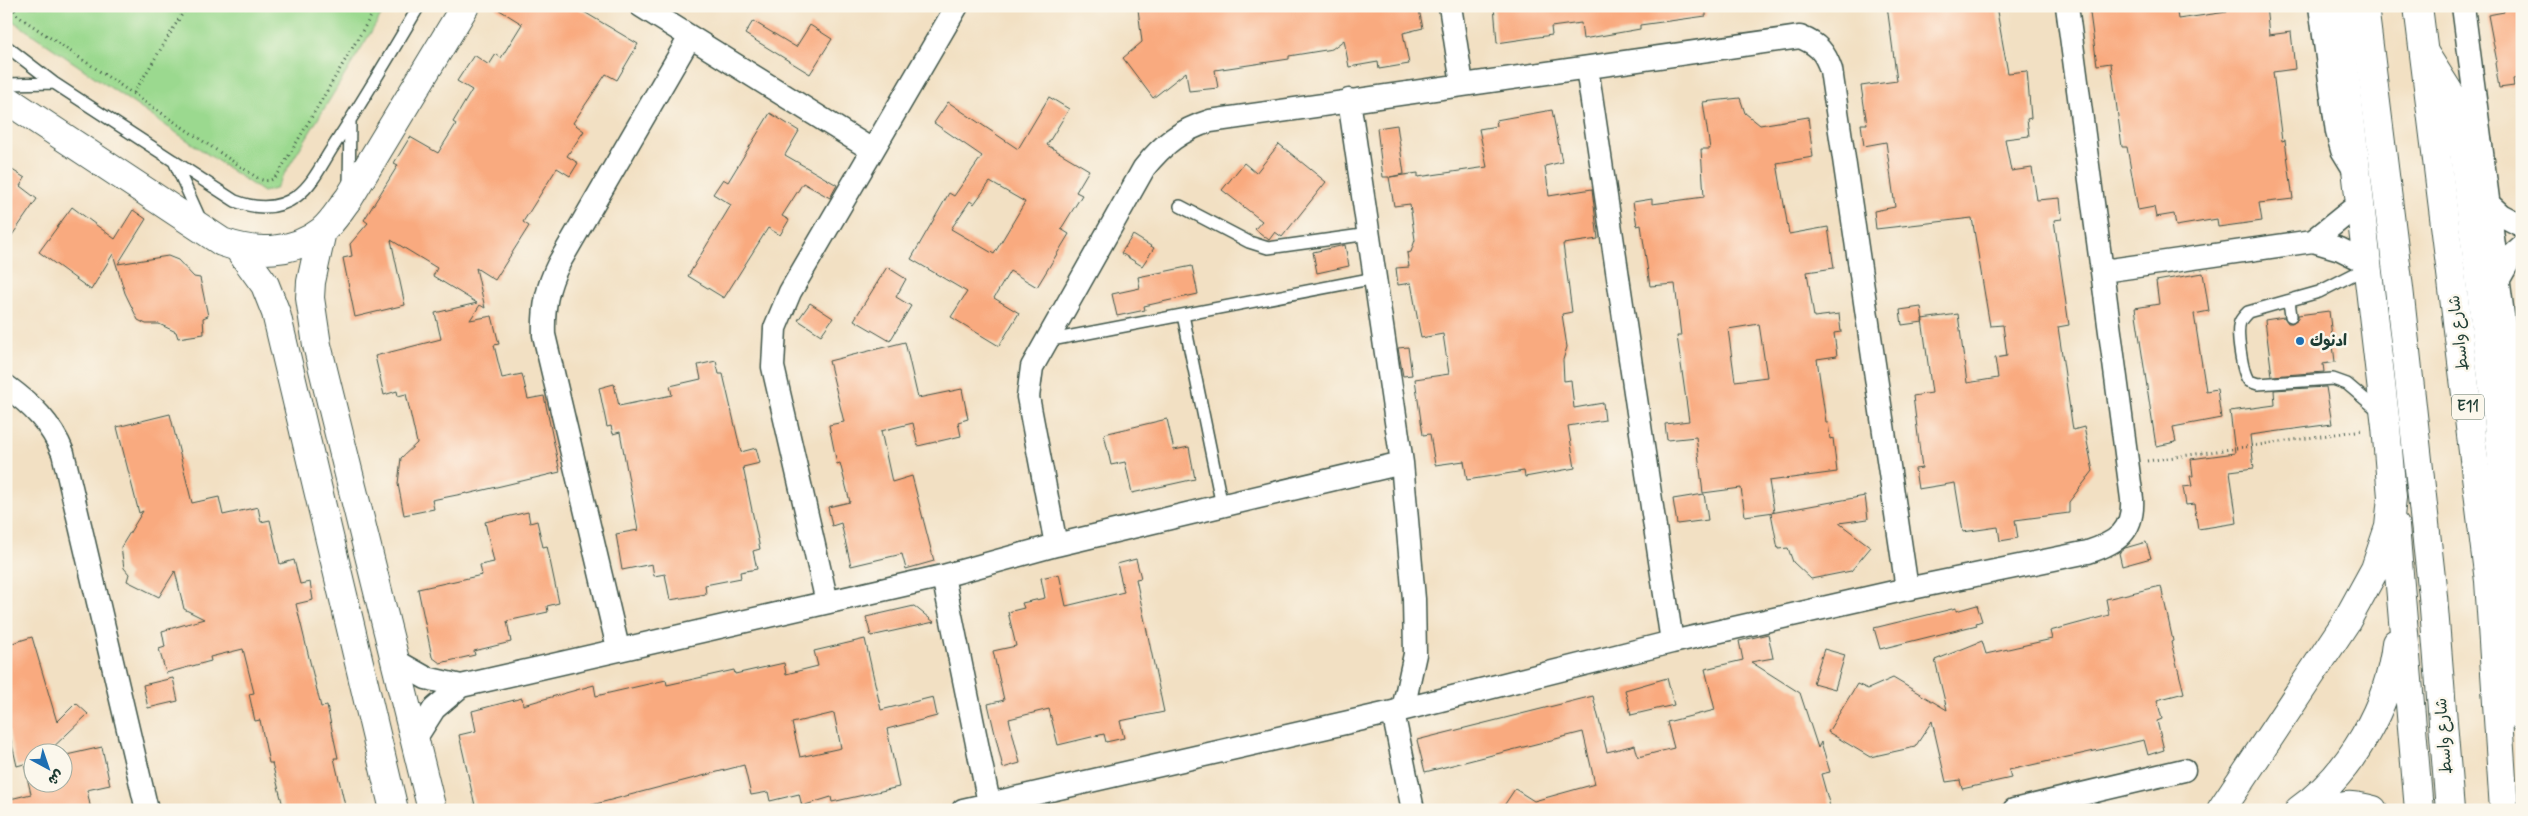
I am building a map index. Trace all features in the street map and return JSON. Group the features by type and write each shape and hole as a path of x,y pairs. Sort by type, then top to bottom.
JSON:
{"main road":[{"path":"6,99 207,233 238,248 261,251 284,248 303,243 322,231 348,198 465,6"},
{"path":"2337,6 2386,421 2419,810"},
{"name":"شارع واسط","path":"2364,6 2399,288 2433,596 2450,810"},
{"name":"شارع واسط","path":"2418,6 2489,581 2504,810"},
{"path":"2425,54 2451,95 2463,146 2511,456"},
{"path":"322,231 311,282 310,298 317,345 432,810"},
{"path":"238,248 257,272 272,299 394,810"},
{"path":"284,347 300,343 317,345"},
{"path":"2515,408 2511,456 2512,582 2522,716"},
{"path":"2220,810 2346,622 2363,593 2383,550 2389,528 2392,497"},
{"path":"2512,582 2522,609"},
{"path":"2299,810 2318,794 2335,775 2358,747 2371,726 2387,690 2393,661 2401,592"},
{"path":"2333,810 2342,805 2350,805 2373,810"}],"street":[{"path":"641,6 872,150"},
{"path":"827,602 775,377 772,348 775,328 781,310 957,6"},
{"path":"1450,6 1462,84"},
{"path":"963,810 1398,710 1672,642 1907,588 2088,552 2104,547 2118,538 2129,526 2133,512 2129,463 2066,6"},
{"path":"2320,6 2337,132 2342,150 2357,175"},
{"path":"2463,6 2515,408"},
{"path":"618,648 544,335 543,316 551,280 559,263 690,37"},
{"path":"1056,545 1028,397 1032,367 1144,168 1157,151 1172,138 1190,128 1210,121 1800,37 1815,43 1826,55 1831,70 1907,588"},
{"path":"1587,68 1672,642"},
{"path":"1349,100 1402,463 1416,627 1415,654 1398,710 1413,810"},
{"path":"2314,241 2360,203"},
{"path":"2489,204 2501,215 2522,226"},
{"path":"2103,270 2314,241 2340,249 2367,265"},
{"path":"2498,281 2512,256 2522,247"},
{"path":"6,386 39,412 54,432 63,453 148,810"},
{"path":"396,661 426,678 461,686 618,648 942,576 1056,545 1402,463"},
{"path":"942,576 989,803"},
{"path":"415,739 434,709 461,686"},
{"path":"2014,810 2184,770"}],"lane":[{"path":"6,46 54,83 235,201 248,206 274,207 286,203 307,187 350,121 419,6"},
{"path":"6,84 54,83"},
{"path":"348,198 350,121"},
{"path":"174,161 207,233"},
{"path":"1180,206 1249,242 1268,248 1369,234"},
{"path":"2367,265 2331,287 2290,301 2254,310 2243,316 2239,328 2244,373 2249,381 2253,383 2326,378 2340,381 2353,388 2386,421"},
{"path":"1045,341 1375,278"},
{"path":"2290,301 2291,316"},
{"path":"1183,315 1222,506"},
{"path":"2297,368 2299,380"}],"path":[{"path":"12,6 18,16 259,179 267,182 273,180 377,6"},
{"path":"134,93 187,6"},
{"path":"2129,463 2386,421"}],"green space":[{"path":"9,6 387,6 275,189 263,192 10,19"}],"building":[{"path":"493,6 574,6 638,44 617,80 606,74 573,123 584,131 567,156 578,163 570,176 557,168 523,222 529,226 495,280 476,268 485,308 480,305 470,320 492,316 499,344 494,345 502,378 522,374 528,399 544,396 560,472 467,494 432,500 434,509 404,515 398,484 401,458 417,443 406,394 398,396 397,391 384,395 375,356 441,339 435,313 477,303 433,276 437,268 391,240 405,305 355,317 343,258 352,256 350,244 368,223 364,220 398,165 394,163 410,137 438,153 456,124 453,122 472,90 457,81 474,55 489,65 496,54 501,58 522,24"},
{"path":"1162,6 1266,6 1266,10 1288,6 1413,6 1414,11 1419,10 1423,28 1403,33 1409,64 1379,69 1378,62 1349,67 1344,40 1332,49 1289,56 1289,59 1215,70 1218,88 1189,91 1186,72 1153,98 1123,58 1142,42 1138,9"},
{"path":"1494,6 1637,6 1638,10 1662,6 1706,6 1706,16 1640,25 1640,29 1583,39 1581,23 1551,27 1552,35 1497,43"},
{"path":"1887,6 1996,6 2008,73 2027,71 2031,118 2027,119 2029,136 2005,139 2011,171 2032,168 2037,200 2060,198 2062,219 2054,220 2069,325 2058,327 2073,430 2084,427 2093,471 2069,502 2069,513 2015,520 2018,538 2000,541 1998,527 1963,532 1955,483 1918,489 1915,469 1922,468 1913,396 1932,393 1922,319 1958,314 1967,383 1998,378 1995,358 2007,356 2003,325 1990,326 1972,218 1876,229 1874,211 1895,207 1886,142 1864,146 1861,124 1867,124 1861,86 1897,81"},
{"path":"2089,6 2176,6 2178,19 2227,12 2226,6 2266,6 2269,35 2291,32 2295,69 2273,72 2282,141 2285,140 2293,199 2259,203 2262,221 2218,227 2217,219 2176,226 2174,214 2156,217 2154,207 2138,210 2127,147 2122,147 2111,63 2097,65"},
{"path":"2503,6 2522,6 2522,77 2513,79 2514,86 2499,88 2495,63 2497,62 2488,15 2504,12"},
{"path":"753,21 796,47 810,25 832,39 810,74 745,34"},
{"path":"1049,97 1069,109 1047,145 1089,170 1076,192 1082,195 1061,229 1069,234 1037,287 1010,271 994,298 1019,313 999,346 951,317 967,292 911,259 949,193 954,196 982,156 934,123 948,102 1018,149","holes":["990,182 1025,202 994,254 951,229 970,201 974,204"]},
{"path":"1740,98 1745,113 1760,125 1808,117 1813,157 1777,163 1789,234 1828,227 1834,268 1807,272 1814,317 1839,314 1841,332 1834,333 1837,356 1817,359 1826,422 1828,422 1830,439 1833,438 1837,472 1769,481 1774,512 1745,516 1741,488 1703,493 1696,437 1667,440 1665,424 1689,421 1677,336 1681,336 1675,284 1650,286 1641,225 1637,226 1633,202 1652,199 1652,204 1704,197 1701,149 1710,149 1703,102","holes":["1759,324 1767,377 1735,381 1728,329"]},
{"path":"1552,110 1562,162 1545,166 1549,196 1592,189 1598,239 1563,244 1572,312 1562,314 1567,347 1563,360 1564,381 1571,380 1574,408 1603,403 1605,420 1568,426 1575,468 1525,477 1524,471 1467,480 1464,461 1435,465 1430,434 1423,435 1415,379 1449,374 1443,334 1421,338 1411,283 1398,285 1396,268 1409,267 1407,253 1411,252 1415,240 1410,204 1394,206 1389,177 1383,177 1377,128 1397,125 1404,174 1390,177 1418,173 1418,177 1487,167 1479,129 1497,126 1496,120"},
{"path":"770,113 799,131 785,155 837,185 830,198 803,183 782,216 789,220 780,235 768,228 724,298 688,276 731,205 713,194 723,179 728,182"},
{"path":"1279,144 1326,182 1282,237 1275,232 1269,240 1255,229 1262,221 1222,190 1244,163 1256,173"},
{"path":"6,166 25,178 20,186 37,199 6,244"},
{"path":"72,207 115,239 133,210 146,219 118,264 168,256 178,260 194,277 200,278 208,316 203,318 204,334 178,338 176,332 159,324 146,324 138,320 125,293 113,254 91,290 39,252"},
{"path":"1133,235 1154,248 1142,266 1121,253"},
{"path":"1345,245 1349,266 1317,273 1313,252"},
{"path":"1192,266 1198,294 1144,306 1145,310 1117,316 1112,294 1140,288 1138,277"},
{"path":"887,267 906,279 896,297 911,306 890,341 854,320"},
{"path":"2203,273 2209,311 2194,314 2206,391 2217,389 2221,418 2173,427 2176,442 2156,446 2135,308 2159,304 2156,281"},
{"path":"810,303 833,318 821,335 798,320"},
{"path":"1921,307 1923,322 1902,325 1900,310"},
{"name":"ادنوك","path":"2329,311 2335,362 2323,364 2324,372 2272,376 2265,320 2284,317 2288,323 2292,323 2298,319 2298,315"},
{"path":"905,342 918,398 962,389 968,419 958,422 961,436 918,446 913,423 881,431 892,482 912,476 934,561 906,569 902,554 851,566 841,523 832,526 828,507 850,502 840,463 837,464 829,425 844,422 829,361"},
{"path":"1408,347 1412,375 1403,376 1398,348"},
{"path":"716,361 719,374 723,374 741,452 756,448 760,463 743,467 760,549 753,551 757,569 740,572 741,578 705,585 706,594 670,600 665,574 654,576 652,564 622,570 616,534 638,530 620,432 613,434 611,426 607,427 599,388 614,384 619,406 672,395 670,386 701,379 698,365"},
{"path":"2326,387 2332,424 2250,435 2254,468 2230,471 2237,523 2198,529 2194,504 2186,505 2183,487 2192,486 2190,476 2193,476 2191,459 2235,453 2230,411 2275,405 2274,390"},
{"path":"170,414 192,503 219,497 223,515 258,507 261,522 270,520 280,564 294,560 300,584 310,582 313,600 296,604 321,707 327,706 338,758 334,758 346,810 284,810 272,763 269,763 260,720 255,721 249,694 254,693 243,649 210,657 211,661 166,673 159,649 165,647 162,631 204,619 184,609 175,571 159,597 127,581 129,574 124,568 121,547 143,511 139,513 117,427"},
{"path":"1167,419 1174,450 1189,447 1195,479 1132,493 1125,462 1111,465 1104,434"},
{"path":"1704,494 1708,520 1677,524 1673,499"},
{"path":"1865,496 1868,519 1839,523 1871,547 1851,571 1811,579 1793,562 1788,548 1778,549 1771,513"},
{"path":"528,512 530,523 537,521 543,547 547,546 559,603 547,606 548,612 507,621 511,642 474,651 475,655 440,663 432,657 418,589 482,575 480,565 494,562 485,522"},
{"path":"2146,542 2151,558 2122,566 2119,553 2125,548"},
{"path":"1136,559 1141,578 1136,579 1164,712 1120,721 1124,738 1106,742 1104,734 1058,745 1049,709 1009,719 1020,763 1003,768 988,704 1004,700 993,651 1016,646 1008,612 1024,608 1022,603 1045,598 1041,578 1059,574 1066,606 1124,592 1117,564"},
{"path":"2161,586 2173,641 2171,642 2184,693 2157,700 2162,719 2157,721 2164,750 2148,755 2144,740 2009,770 2011,778 1962,789 1960,780 1946,782 1932,721 1915,747 1870,757 1828,732 1857,684 1868,689 1893,678 1947,710 1935,660 1982,641 1986,654 2052,639 2050,631 2109,615 2106,599"},
{"path":"1977,605 1982,621 1976,623 1977,625 1880,649 1874,628 1956,608 1956,611"},
{"path":"914,606 934,622 871,636 866,617"},
{"path":"1768,634 1773,658 1751,662 1800,693 1818,748 1821,742 1830,772 1821,774 1831,810 1501,810 1515,789 1534,801 1595,784 1583,732 1425,772 1417,740 1593,696 1607,752 1635,745 1638,757 1674,748 1667,722 1715,710 1705,669 1743,660 1739,641"},
{"path":"32,637 57,722 76,703 88,714 56,744 22,744 22,765 17,766 6,719 6,645"},
{"path":"865,639 881,710 933,697 937,716 887,729 899,787 832,802 831,797 802,806 799,794 770,801 768,792 751,795 744,765 588,806 588,810 476,810 459,735 476,731 472,711 522,698 523,705 594,685 596,696 666,680 667,685 734,670 735,674 784,663 786,674 818,666 814,651","holes":["834,713 841,748 800,757 792,723"]},
{"path":"1824,649 1845,655 1835,689 1813,683"},
{"path":"173,678 178,701 148,708 143,685"},
{"path":"1667,678 1674,705 1631,715 1625,690"},
{"path":"102,747 110,785 87,790 91,810 6,810 6,800 31,794 72,794 72,754"}],"place":[{"name":"ادنوك","path":"2300,341"}]}
